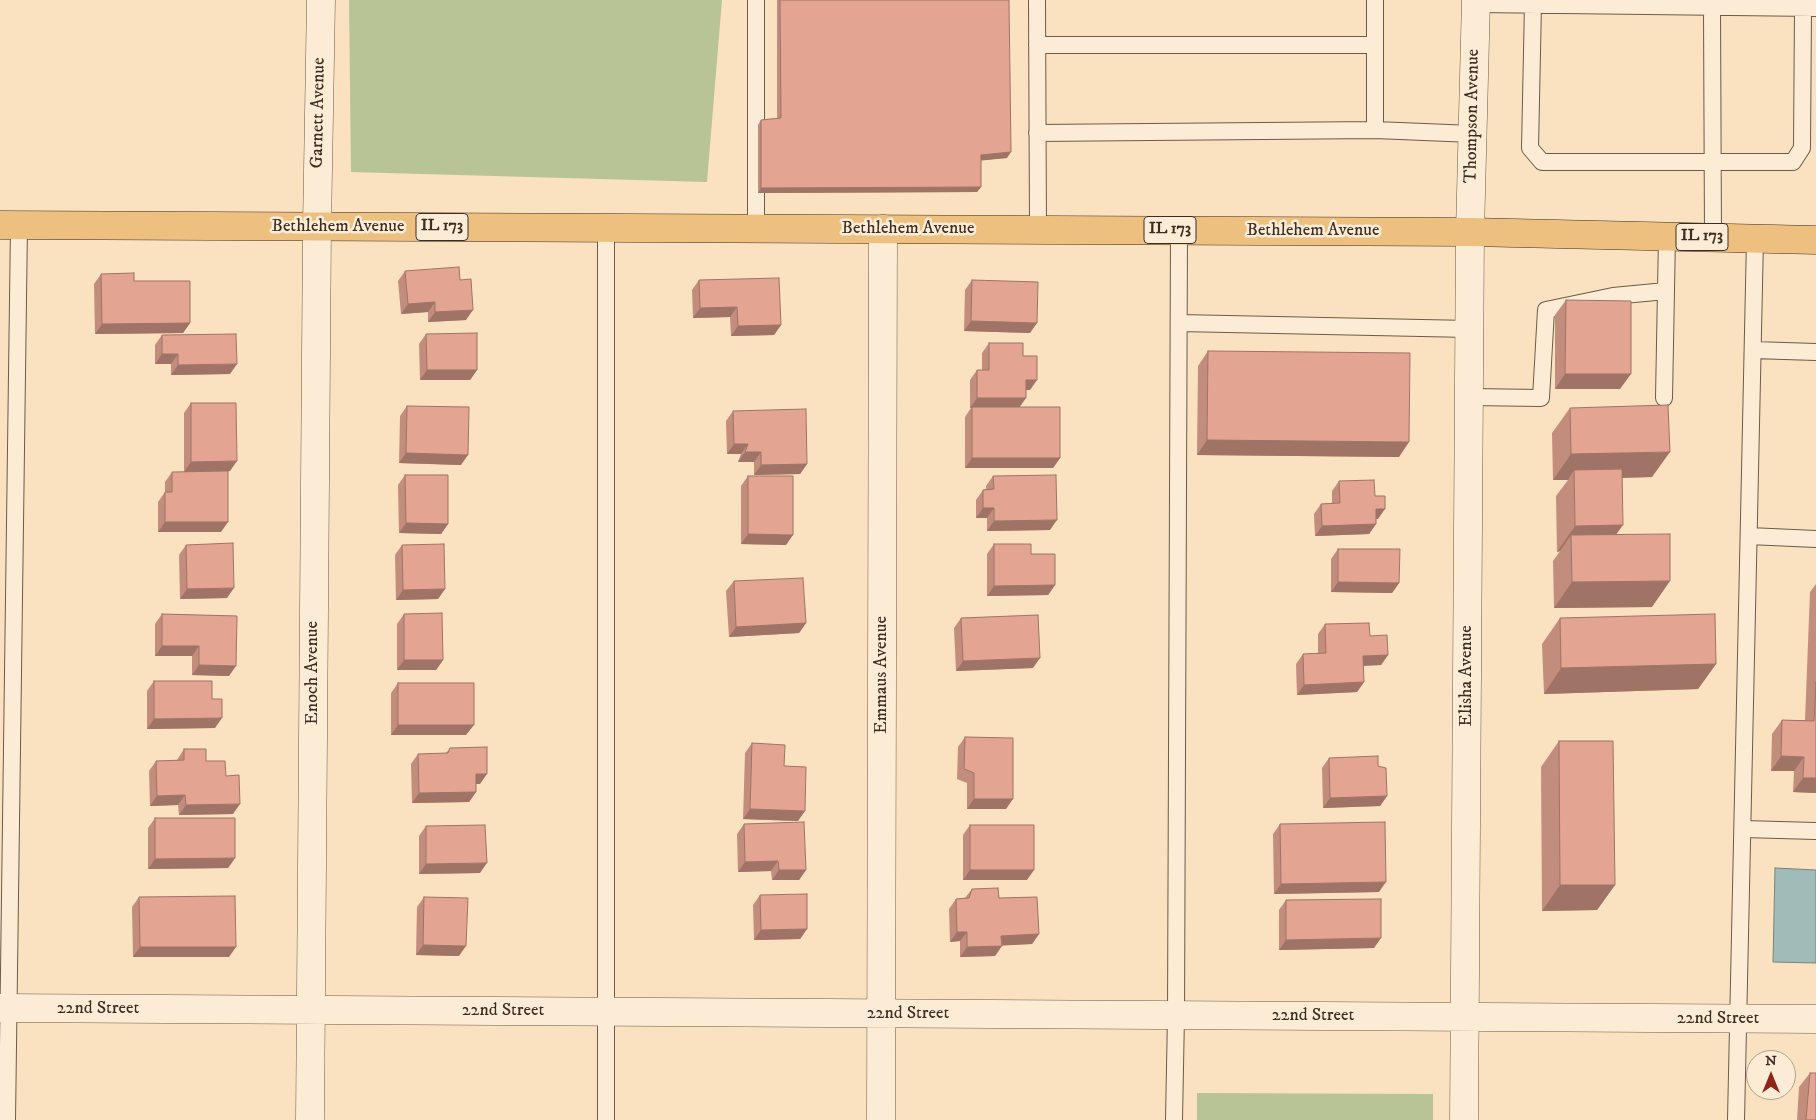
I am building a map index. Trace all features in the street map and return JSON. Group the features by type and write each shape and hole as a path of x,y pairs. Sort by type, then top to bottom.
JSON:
{"main road":[{"name":"Bethlehem Avenue","path":"10,225 1470,232 1816,240"}],"street":[{"name":"Garnett Avenue","path":"317,227 321,0"},
{"name":"Thompson Avenue","path":"1470,232 1476,2"},
{"name":"Enoch Avenue","path":"310,1120 317,227"},
{"name":"Emmaus Avenue","path":"881,1120 883,229"},
{"name":"Elisha Avenue","path":"1464,1120 1470,232"},
{"name":"22nd Street","path":"4,1008 1816,1019"}],"lane":[{"path":"756,0 756,229"},
{"path":"1037,0 1038,230"},
{"path":"1375,0 1375,130"},
{"path":"1476,2 1542,3 1712,7 1766,4 1809,8 1802,148 1793,162 1542,162 1530,148 1542,3"},
{"path":"1712,7 1713,238"},
{"path":"1037,45 1375,45"},
{"path":"1037,133 1375,130 1472,134"},
{"path":"7,1120 4,1008 10,225"},
{"path":"606,228 606,1120"},
{"path":"1174,1120 1179,230"},
{"path":"1664,398 1667,236"},
{"path":"1736,1120 1755,239"},
{"path":"1469,397 1541,398 1546,310 1613,296 1666,291"},
{"path":"1179,324 1470,328"},
{"path":"1753,350 1816,352"},
{"path":"1749,536 1816,539"},
{"path":"1743,829 1816,831"}],"green space":[{"path":"349,0 722,0 707,182 351,172"},
{"path":"1197,1093 1433,1094 1433,1120 1197,1120"}],"water":[{"path":"1775,868 1816,870 1816,963 1773,962"}],"building":[{"path":"780,0 1009,0 1011,152 981,155 981,187 761,188 761,120 781,118"},
{"path":"459,267 460,280 471,279 473,310 435,312 435,302 408,304 405,271"},
{"path":"134,273 134,281 190,281 190,323 102,324 101,274"},
{"path":"779,278 781,325 738,326 737,307 700,308 699,280"},
{"path":"972,280 1038,282 1037,323 971,321"},
{"path":"1566,300 1631,301 1631,374 1565,374"},
{"path":"477,333 477,370 427,370 426,334"},
{"path":"236,334 237,364 178,365 178,354 162,354 162,335"},
{"path":"989,343 1023,343 1023,356 1037,356 1037,380 1026,380 1026,398 977,398 977,370 989,370"},
{"path":"1208,351 1410,353 1409,442 1207,440"},
{"path":"191,403 236,403 237,461 191,462"},
{"path":"1668,405 1670,452 1571,454 1570,408"},
{"path":"407,406 469,407 468,455 406,453"},
{"path":"972,407 1060,407 1060,458 972,458"},
{"path":"806,409 807,464 761,465 761,452 745,452 748,444 734,444 733,411"},
{"path":"1622,469 1623,525 1575,526 1574,470"},
{"path":"228,471 228,522 165,522 165,492 172,492 172,472"},
{"path":"405,475 448,475 448,524 406,523"},
{"path":"1056,475 1057,520 994,521 994,508 983,508 983,490 994,489 993,476"},
{"path":"748,476 793,476 793,535 748,534"},
{"path":"1374,480 1375,496 1385,496 1385,509 1376,509 1376,524 1322,526 1321,504 1340,503 1339,481"},
{"path":"1670,534 1670,581 1572,582 1571,535"},
{"path":"233,543 234,588 187,589 186,545"},
{"path":"444,544 445,589 403,590 402,545"},
{"path":"994,544 1031,544 1031,554 1055,554 1055,585 994,586"},
{"path":"1338,549 1400,549 1399,583 1338,582"},
{"path":"803,578 806,623 736,627 734,581"},
{"path":"442,613 443,660 404,660 404,614"},
{"path":"162,614 237,616 236,666 199,665 199,646 162,646"},
{"path":"1715,614 1716,664 1561,668 1560,618"},
{"path":"1038,615 1040,658 963,661 961,618"},
{"path":"1369,623 1370,636 1387,635 1388,655 1363,656 1364,682 1304,685 1303,654 1326,653 1325,624"},
{"path":"154,681 212,681 212,699 222,699 222,718 154,719"},
{"path":"1816,682 1816,778 1803,778 1804,757 1781,756 1782,720 1814,721"},
{"path":"398,683 474,683 474,725 398,725"},
{"path":"965,737 1013,738 1013,799 974,799 974,773 964,769"},
{"path":"1559,741 1613,741 1615,885 1560,885"},
{"path":"752,743 785,745 784,766 806,767 805,811 750,809"},
{"path":"487,747 487,774 476,774 476,792 419,793 418,754 448,753 450,748"},
{"path":"184,749 206,749 206,761 225,761 226,776 239,775 240,804 186,805 185,795 157,796 156,761 184,760"},
{"path":"1378,756 1378,766 1386,768 1387,796 1330,798 1329,758"},
{"path":"155,818 235,818 235,858 155,859"},
{"path":"804,822 806,870 779,870 778,861 745,862 744,824"},
{"path":"1385,822 1386,882 1281,884 1280,824"},
{"path":"485,825 487,863 426,864 426,826"},
{"path":"970,825 1034,825 1034,870 970,870"},
{"path":"998,888 999,898 1037,897 1039,934 1001,936 1002,946 967,947 967,932 957,932 956,899 969,898 972,889"},
{"path":"807,894 807,929 761,930 760,895"},
{"path":"235,896 236,947 140,947 139,897"},
{"path":"424,897 468,898 466,946 423,945"},
{"path":"1381,899 1381,938 1286,940 1286,900"},
{"path":"1810,1073 1816,1073 1816,1120 1806,1120"}]}
